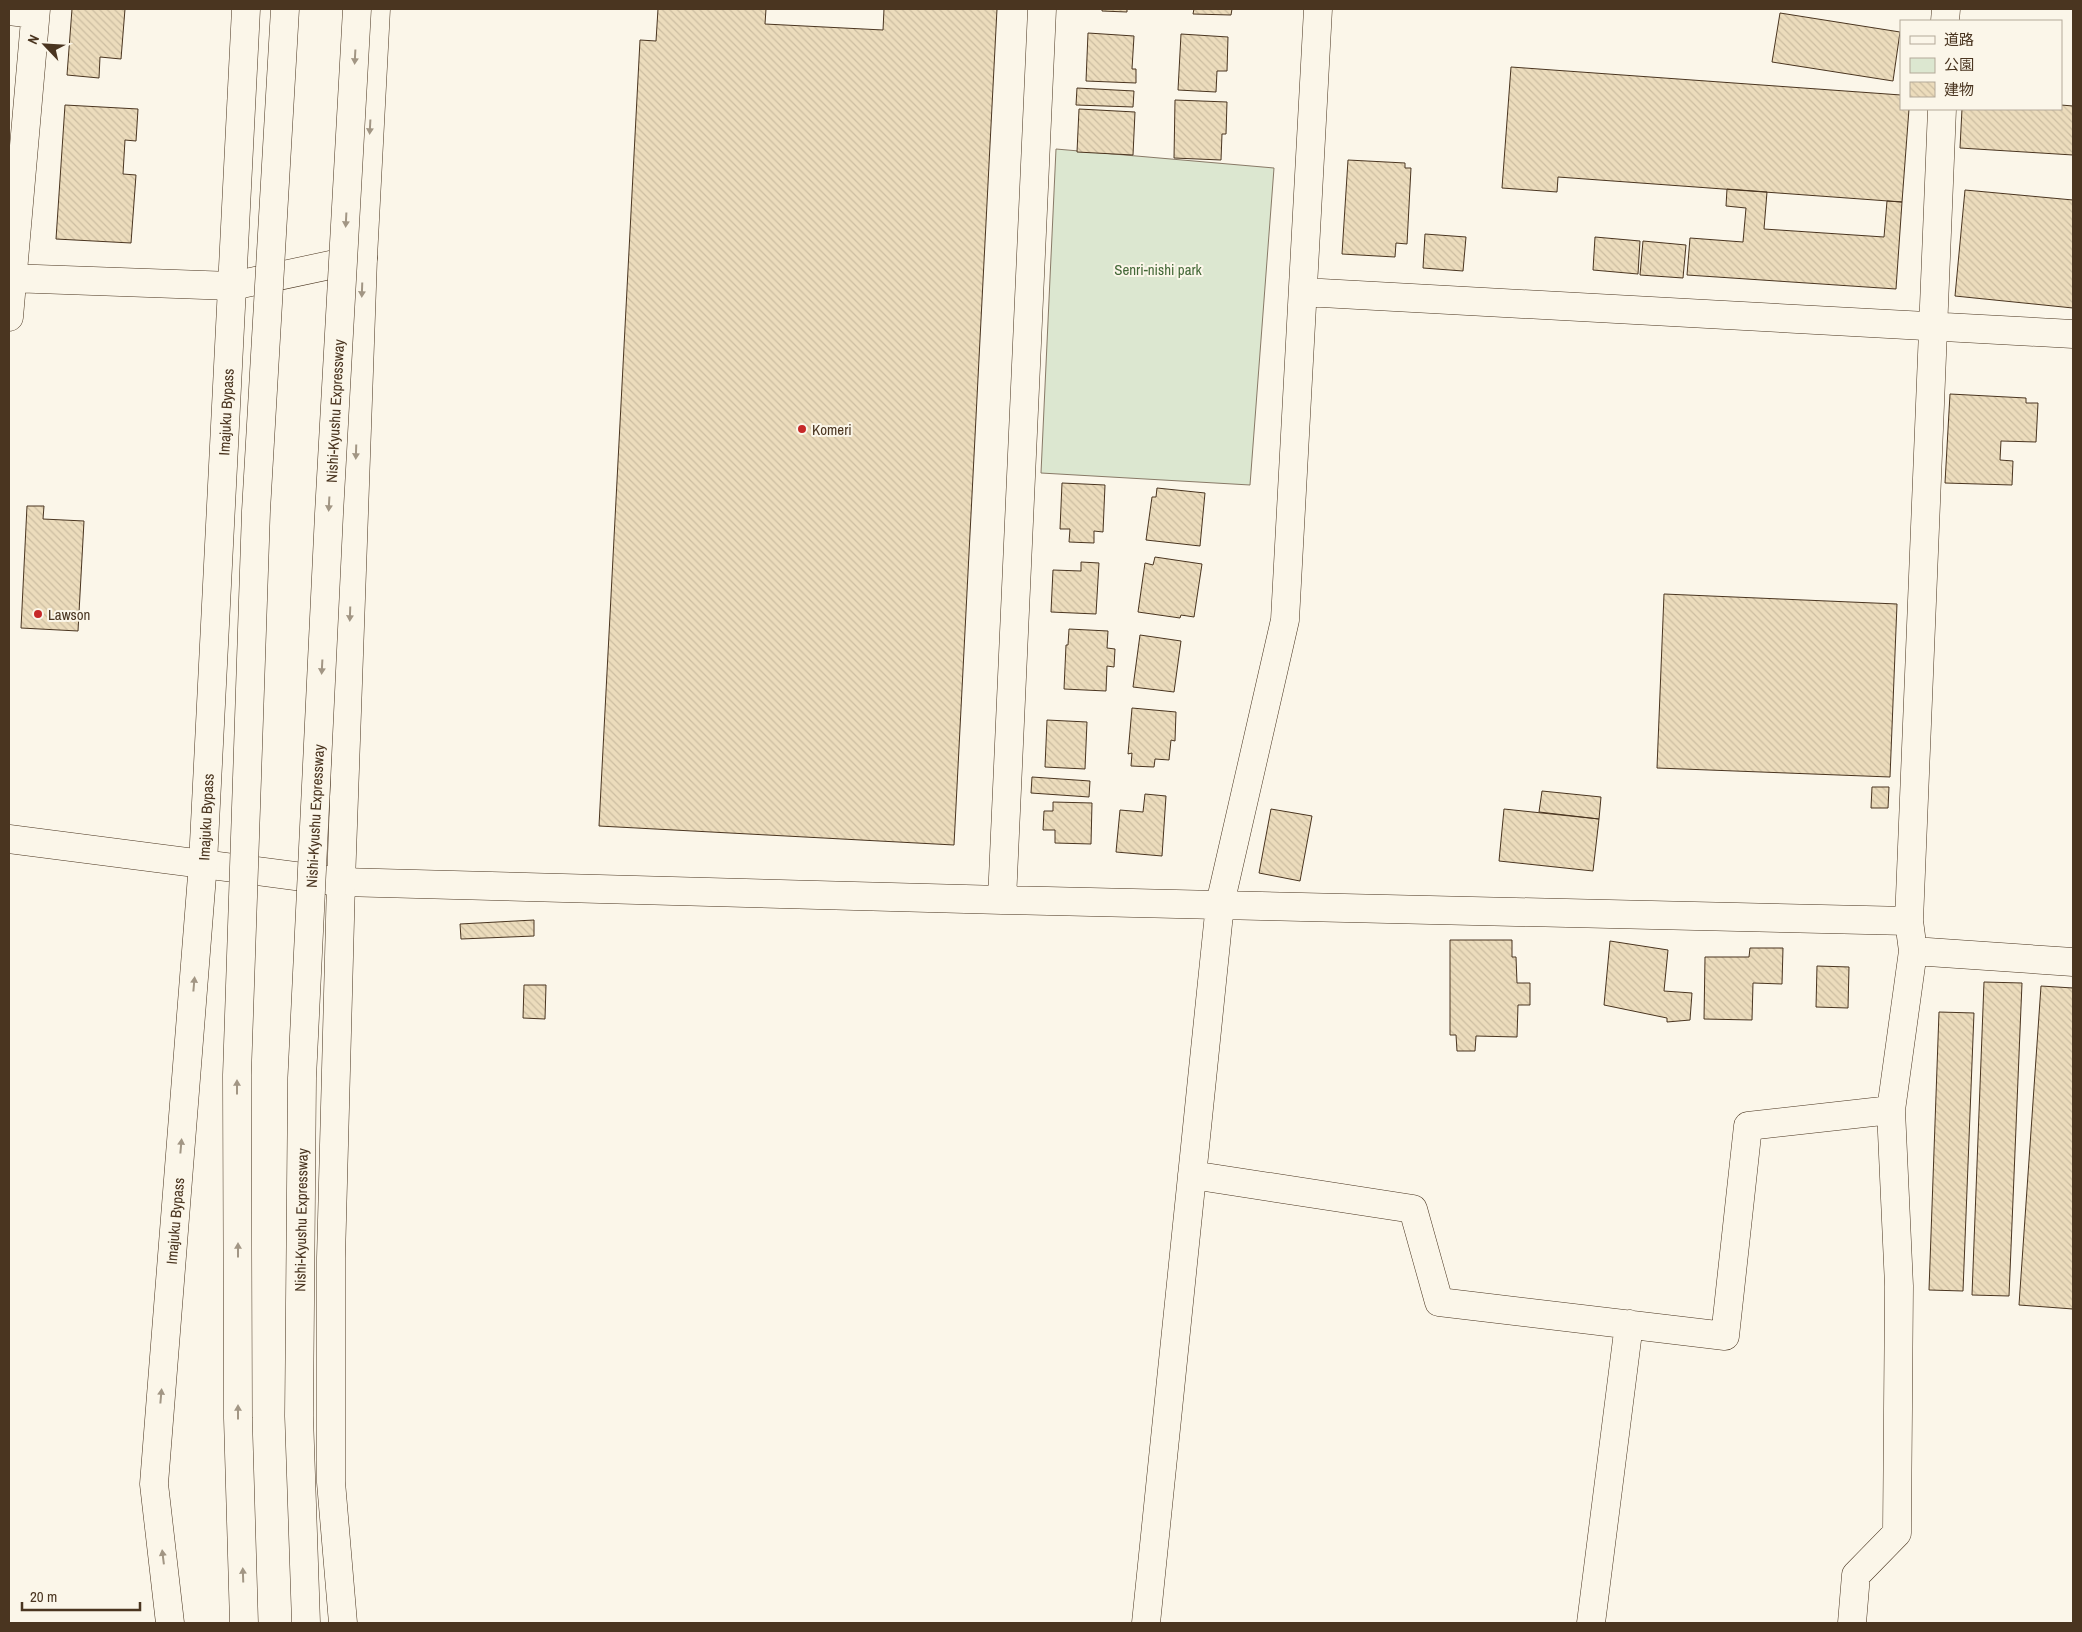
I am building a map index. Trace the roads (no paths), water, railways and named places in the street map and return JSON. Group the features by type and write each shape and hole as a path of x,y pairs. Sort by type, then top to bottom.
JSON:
{"main road":[{"name":"Imajuku Bypass","path":"170,1623 154,1484 204,863 246,9"},
{"path":"244,1623 238,1408 237,1076 256,511 285,9"},
{"name":"Nishi-Kyushu Expressway","path":"306,1623 299,1416 302,1078 329,514 357,9"},
{"path":"344,1623 331,1482 331,1258 341,882 363,258 376,9"},
{"path":"1002,900 1042,9"},
{"path":"1146,1623 1220,904 1285,620 1318,9"},
{"path":"9,11 36,11 10,278 9,317"},
{"path":"1852,1623 1856,1575 1897,1533 1899,1286 1891,1110 1913,951 1909,921 1942,110"},
{"path":"10,278 232,286 363,258"},
{"path":"1303,292 2073,334"},
{"path":"9,839 341,882 1002,900 1909,921"},
{"path":"1913,951 2073,962"},
{"path":"1192,1175 1412,1209 1439,1302 1725,1336 1748,1126 1891,1110"},
{"path":"1591,1623 1629,1324"}],"place":[{"name":"Komeri","path":"802,429"},
{"name":"Lawson","path":"38,614"}],"park label":[{"name":"Senri-nishi park","path":"1158,269"}]}
